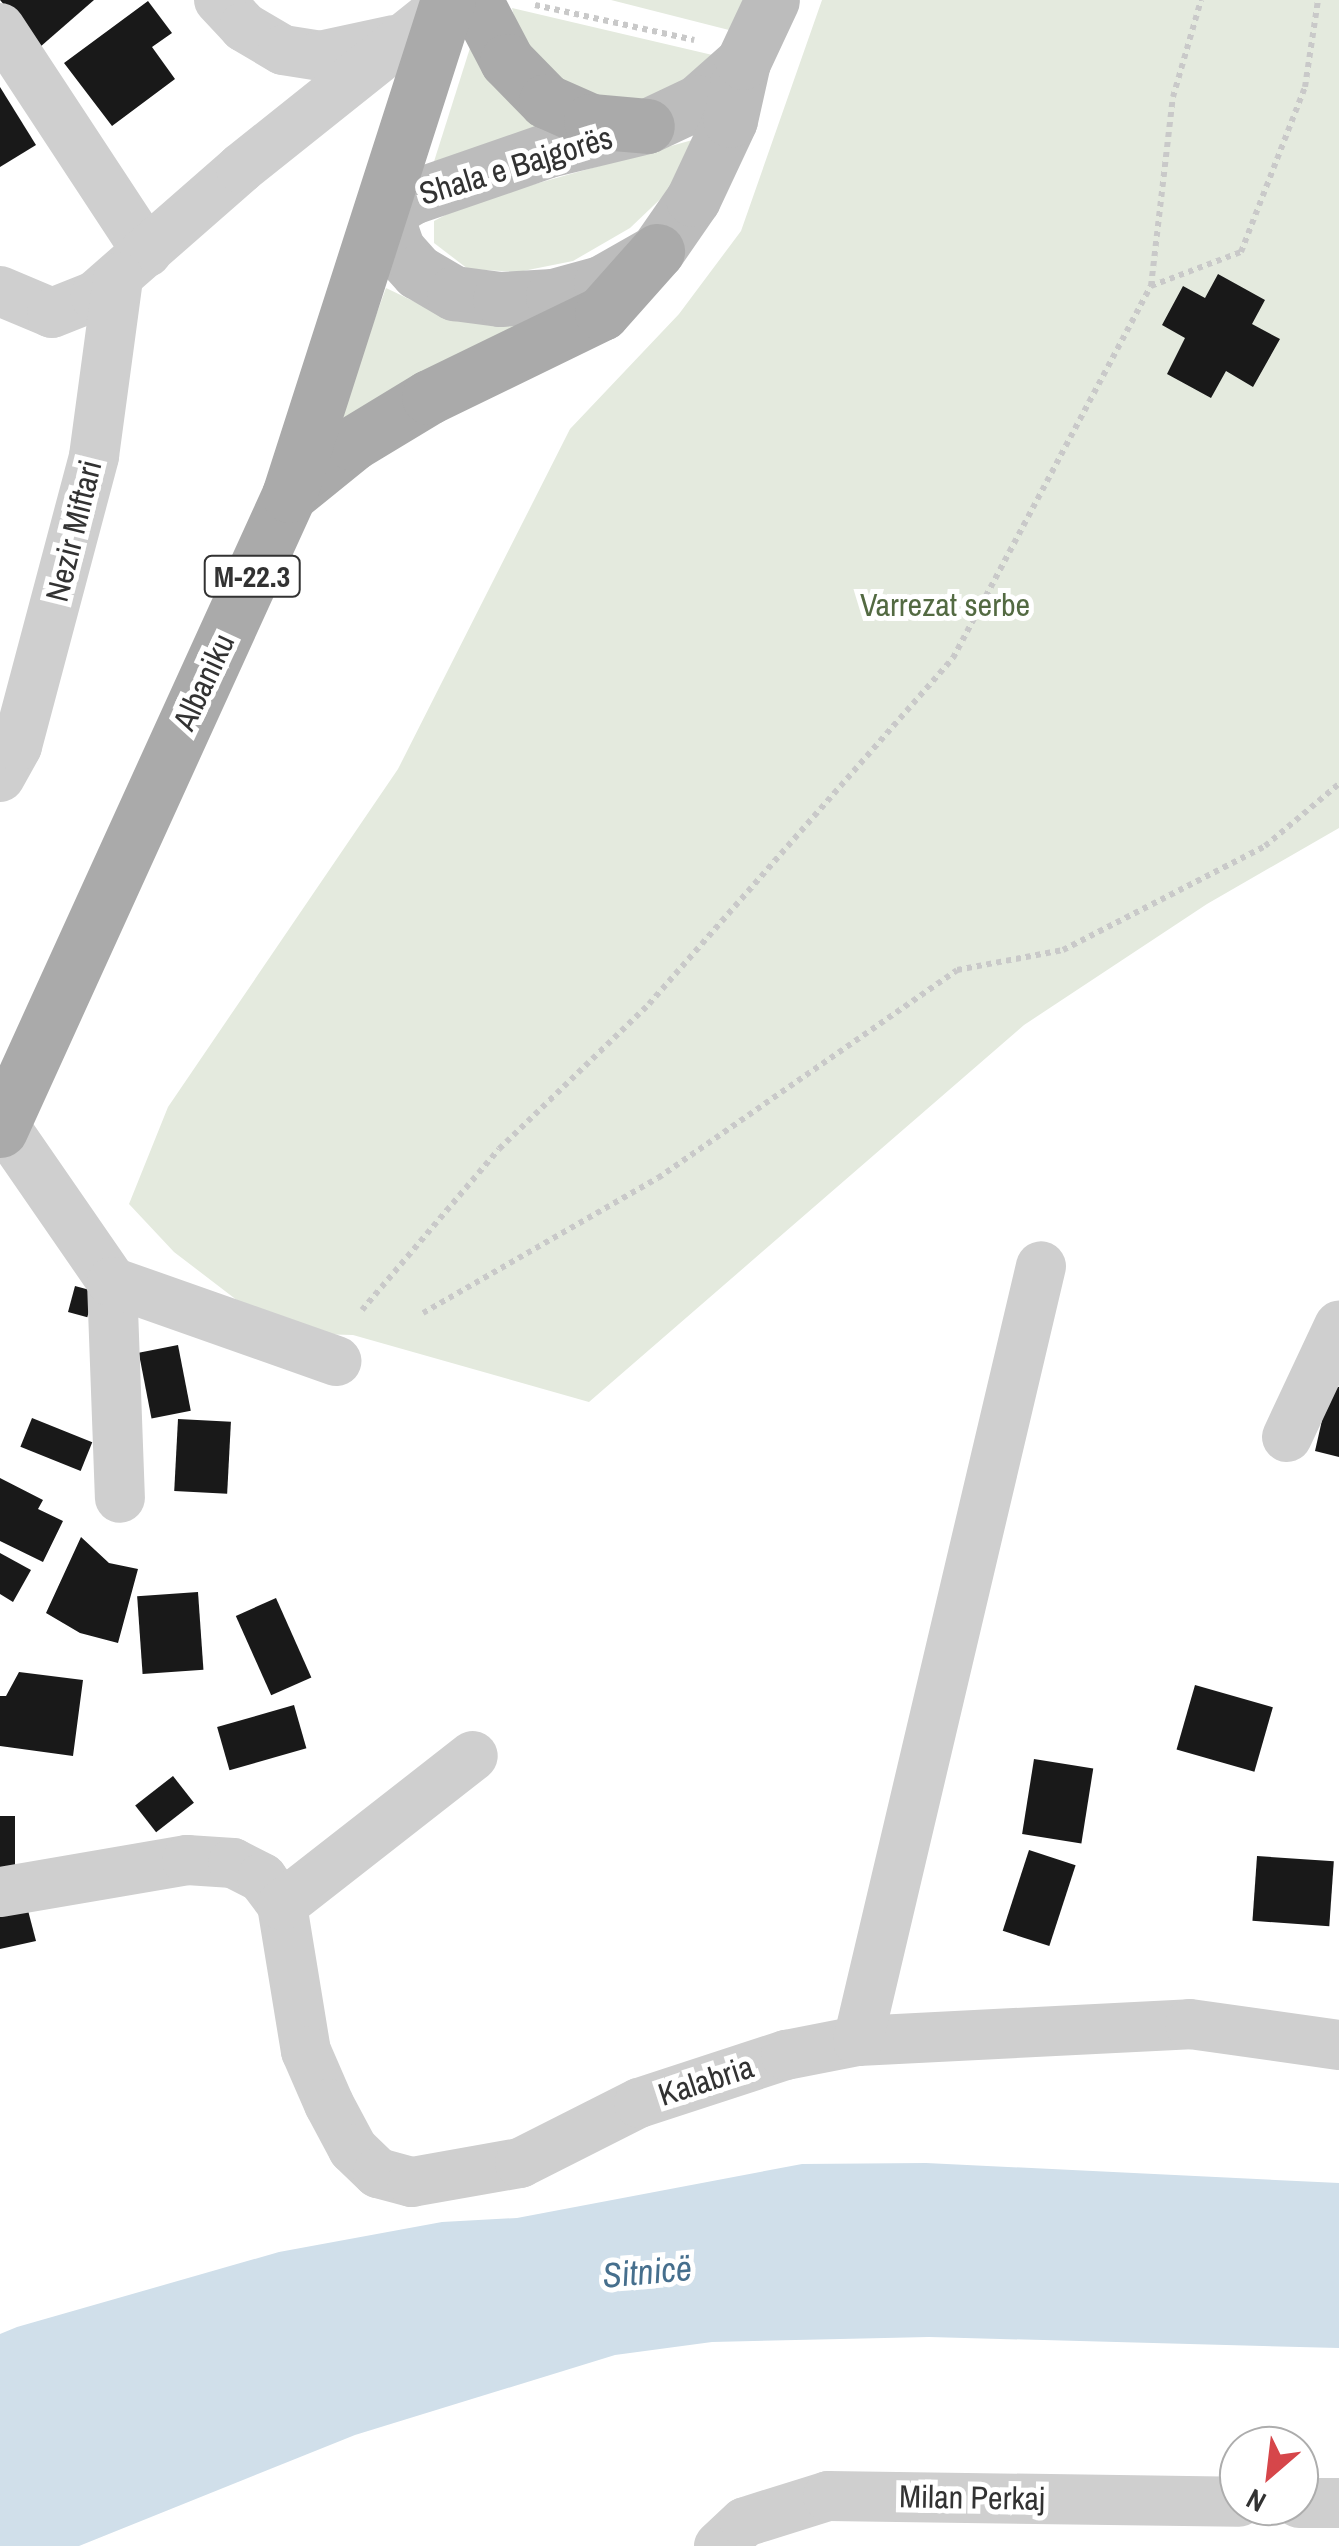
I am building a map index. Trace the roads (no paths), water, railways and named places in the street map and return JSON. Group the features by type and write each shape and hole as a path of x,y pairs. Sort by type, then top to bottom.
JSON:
{"main road":[{"name":"Shala e Bajgorës","path":"727,53 730,120 693,199 657,251 601,283 553,296 454,293 418,272 398,250 385,213 446,182 648,126 698,102 727,53 772,0"},
{"path":"457,1 546,100 592,121 648,126"},
{"name":"Albaniku","path":"1,1127 289,496 457,1"},
{"path":"289,496 353,443 429,397 602,314 657,251"}],"street":[{"path":"219,0 244,27 283,50 320,56 404,38"},
{"path":"0,291 52,312 95,296 241,168 404,38 457,1"},
{"path":"0,28 133,265"},
{"name":"Nezir Miftari","path":"0,777 16,746 94,456 133,265"},
{"name":"Albaniku","path":"1,1127 112,1282"},
{"path":"858,2041 1040,1266"},
{"path":"120,1498 112,1282 336,1361"},
{"path":"1287,1437 1339,1326"},
{"path":"0,1892 187,1860 232,1862 262,1878 282,1905 473,1756"},
{"name":"Kalabria","path":"282,1905 306,2051 329,2104 352,2149 378,2173 412,2182 520,2163 639,2103 786,2055 858,2041 1190,2024 1339,2045"},
{"name":"Milan Perkaj","path":"719,2546 745,2522 828,2496 1219,2502"}],"water":[{"name":"Sitnicë","path":"926,2163 1339,2183 1339,2348 929,2337 712,2342 615,2355 355,2435 79,2546 0,2546 0,2334 279,2252 442,2222 517,2218 802,2164"}],"park label":[{"name":"Varrezat serbe","path":"945,605"}]}
